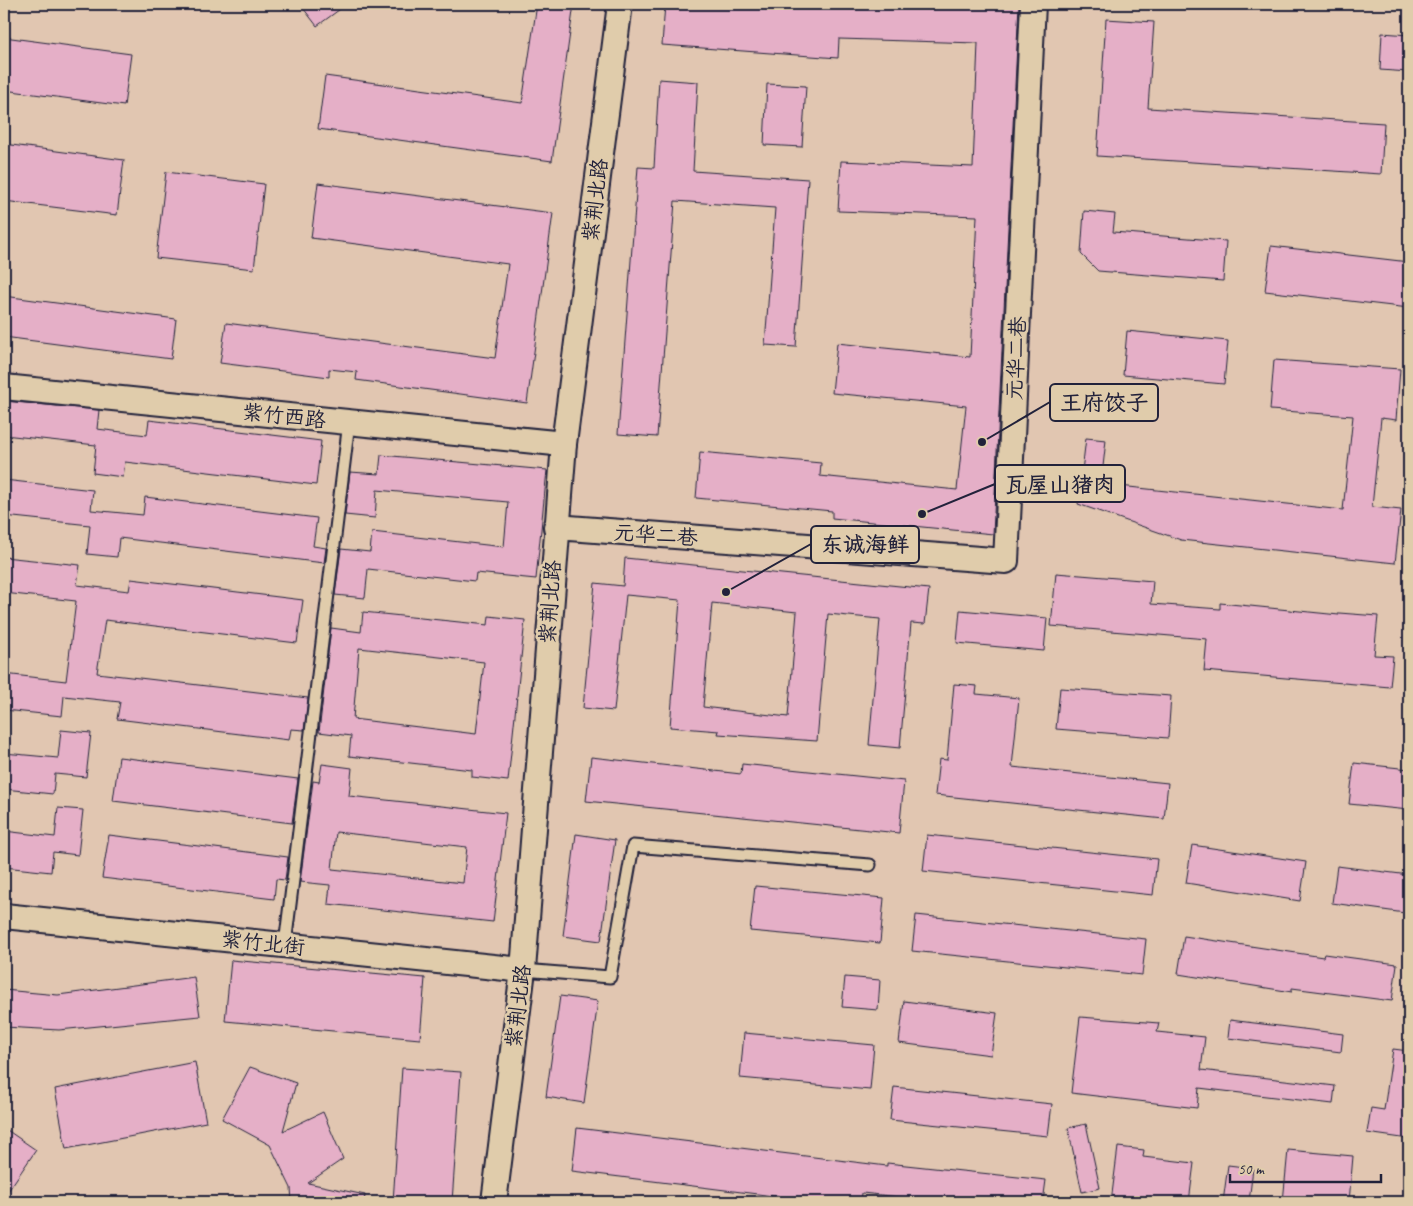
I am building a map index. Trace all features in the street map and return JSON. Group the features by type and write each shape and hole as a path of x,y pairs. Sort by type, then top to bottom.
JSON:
{"street":[{"name":"紫荆北路","path":"494,1202 523,970 556,527 564,444 620,4"},
{"name":"元华二巷","path":"556,527 1006,561 1033,4"},
{"name":"紫竹西路","path":"4,387 564,444"},
{"name":"紫竹北街","path":"4,916 523,970"}],"lane":[{"path":"285,945 349,422"},
{"path":"523,970 610,976 633,846 870,865"}],"building":[{"path":"300,4 347,4 317,26"},
{"path":"537,4 574,4 552,161 318,129 325,76 522,103"},
{"path":"665,4 1019,4 993,534 832,518 832,511 696,498 700,452 821,463 820,476 957,490 966,406 832,393 837,343 970,357 977,216 838,211 841,161 973,167 978,43 839,39 838,58 662,45"},
{"path":"1106,19 1154,22 1148,108 1384,123 1381,174 1097,156"},
{"path":"1382,33 1409,35 1409,72 1380,70"},
{"path":"4,37 131,54 124,106 4,90"},
{"path":"659,79 698,82 693,171 808,179 796,347 765,345 775,208 675,201 657,437 618,434 638,167 654,168"},
{"path":"767,84 806,86 802,147 764,145"},
{"path":"4,144 124,160 117,215 4,201"},
{"path":"166,172 264,184 254,269 156,258"},
{"path":"318,183 553,213 527,403 356,380 357,372 329,369 329,377 220,363 226,323 495,358 508,264 311,238"},
{"path":"1084,211 1115,214 1113,232 1226,241 1223,281 1098,271 1081,254"},
{"path":"1271,246 1409,262 1409,308 1265,291"},
{"path":"4,296 176,319 171,359 4,337"},
{"path":"1127,331 1228,341 1224,384 1123,375"},
{"path":"1274,360 1400,369 1396,420 1381,418 1372,507 1401,510 1395,563 1181,540 1078,504 1086,438 1106,440 1101,484 1343,510 1353,416 1270,410"},
{"path":"4,401 99,410 97,429 147,435 149,420 321,441 316,485 125,462 123,477 93,473 96,445 4,435"},
{"path":"381,455 547,470 536,579 476,573 475,581 368,569 365,598 335,595 341,549 370,552 372,532 504,547 508,502 377,490 375,518 345,515 350,472 379,474"},
{"path":"4,480 93,490 91,510 143,515 145,497 317,518 313,546 326,548 324,563 119,538 117,557 87,554 90,525 4,516"},
{"path":"4,557 80,565 77,585 129,591 131,579 303,600 297,643 105,620 97,673 308,698 304,730 291,729 289,740 117,719 120,702 64,696 62,716 4,710 4,674 66,681 76,601 4,593"},
{"path":"625,558 929,589 925,624 911,623 900,748 869,745 880,619 828,614 817,741 718,734 719,731 670,727 680,600 626,595 614,711 583,708 595,583 623,586","holes":["712,603 797,612 788,717 703,707"]},
{"path":"1056,573 1153,581 1151,604 1220,609 1220,603 1339,615 1339,613 1378,616 1374,655 1393,656 1390,687 1204,671 1207,639 1051,626"},
{"path":"960,610 1047,618 1044,651 957,643"},
{"path":"363,612 488,625 489,616 525,620 508,781 472,777 472,770 349,756 351,736 319,732 331,628 361,632","holes":["359,648 484,662 476,734 353,719"]},
{"path":"954,684 977,686 976,694 1019,698 1012,767 1168,783 1164,819 935,795 939,759 947,760"},
{"path":"1060,688 1171,696 1168,738 1056,729"},
{"path":"61,730 91,733 86,777 55,774 53,794 4,789 4,753 58,758"},
{"path":"119,757 298,779 292,823 113,801"},
{"path":"591,757 741,774 742,764 904,781 899,833 586,801"},
{"path":"1354,763 1409,769 1409,810 1349,804"},
{"path":"322,764 352,768 349,796 506,813 493,922 328,904 330,885 300,882 313,781 319,782","holes":["336,832 467,847 463,883 332,869"]},
{"path":"58,808 83,810 78,855 53,852 51,872 4,867 4,831 55,837"},
{"path":"576,834 615,840 601,941 563,936"},
{"path":"109,835 288,857 285,880 276,879 274,899 102,878"},
{"path":"927,835 1157,859 1153,895 923,871"},
{"path":"1192,845 1306,862 1300,901 1186,883"},
{"path":"1337,866 1409,875 1405,913 1332,903"},
{"path":"755,886 884,898 880,943 750,931"},
{"path":"916,915 1146,939 1142,975 912,951"},
{"path":"1184,936 1323,957 1324,954 1397,964 1392,1001 1292,988 1292,992 1178,974"},
{"path":"231,960 425,978 420,1039 225,1021"},
{"path":"194,977 200,1016 59,1030 4,1027 4,990 58,995"},
{"path":"845,977 880,980 878,1010 842,1007"},
{"path":"560,996 598,1001 584,1103 546,1097"},
{"path":"904,1001 997,1013 991,1055 899,1043"},
{"path":"1080,1017 1159,1023 1157,1032 1205,1037 1201,1070 1335,1086 1333,1104 1199,1088 1197,1108 1071,1093"},
{"path":"1230,1020 1343,1034 1341,1052 1228,1038"},
{"path":"744,1033 874,1045 870,1090 740,1078"},
{"path":"1393,1049 1409,1051 1409,1085 1405,1112 1409,1113 1409,1139 1367,1133 1371,1108 1384,1110"},
{"path":"195,1062 206,1122 66,1149 55,1089"},
{"path":"250,1067 296,1083 283,1131 323,1112 343,1159 308,1183 365,1195 364,1202 292,1202 291,1188 270,1145 222,1119"},
{"path":"402,1068 461,1072 452,1202 393,1202"},
{"path":"894,1087 1052,1104 1048,1136 890,1120"},
{"path":"1086,1124 1100,1188 1082,1192 1068,1128"},
{"path":"4,1128 36,1150 4,1197"},
{"path":"577,1128 887,1166 887,1163 1046,1180 1043,1202 946,1202 862,1193 861,1202 822,1202 572,1171"},
{"path":"1118,1147 1144,1150 1143,1157 1194,1163 1189,1202 1111,1202"},
{"path":"1288,1150 1353,1156 1349,1202 1283,1202"},
{"path":"1228,1165 1253,1168 1249,1202 1223,1202"}],"place":[{"name":"王府饺子","path":"982,442"},
{"name":"瓦屋山猪肉","path":"922,514"},
{"name":"东诚海鲜","path":"726,592"}]}
